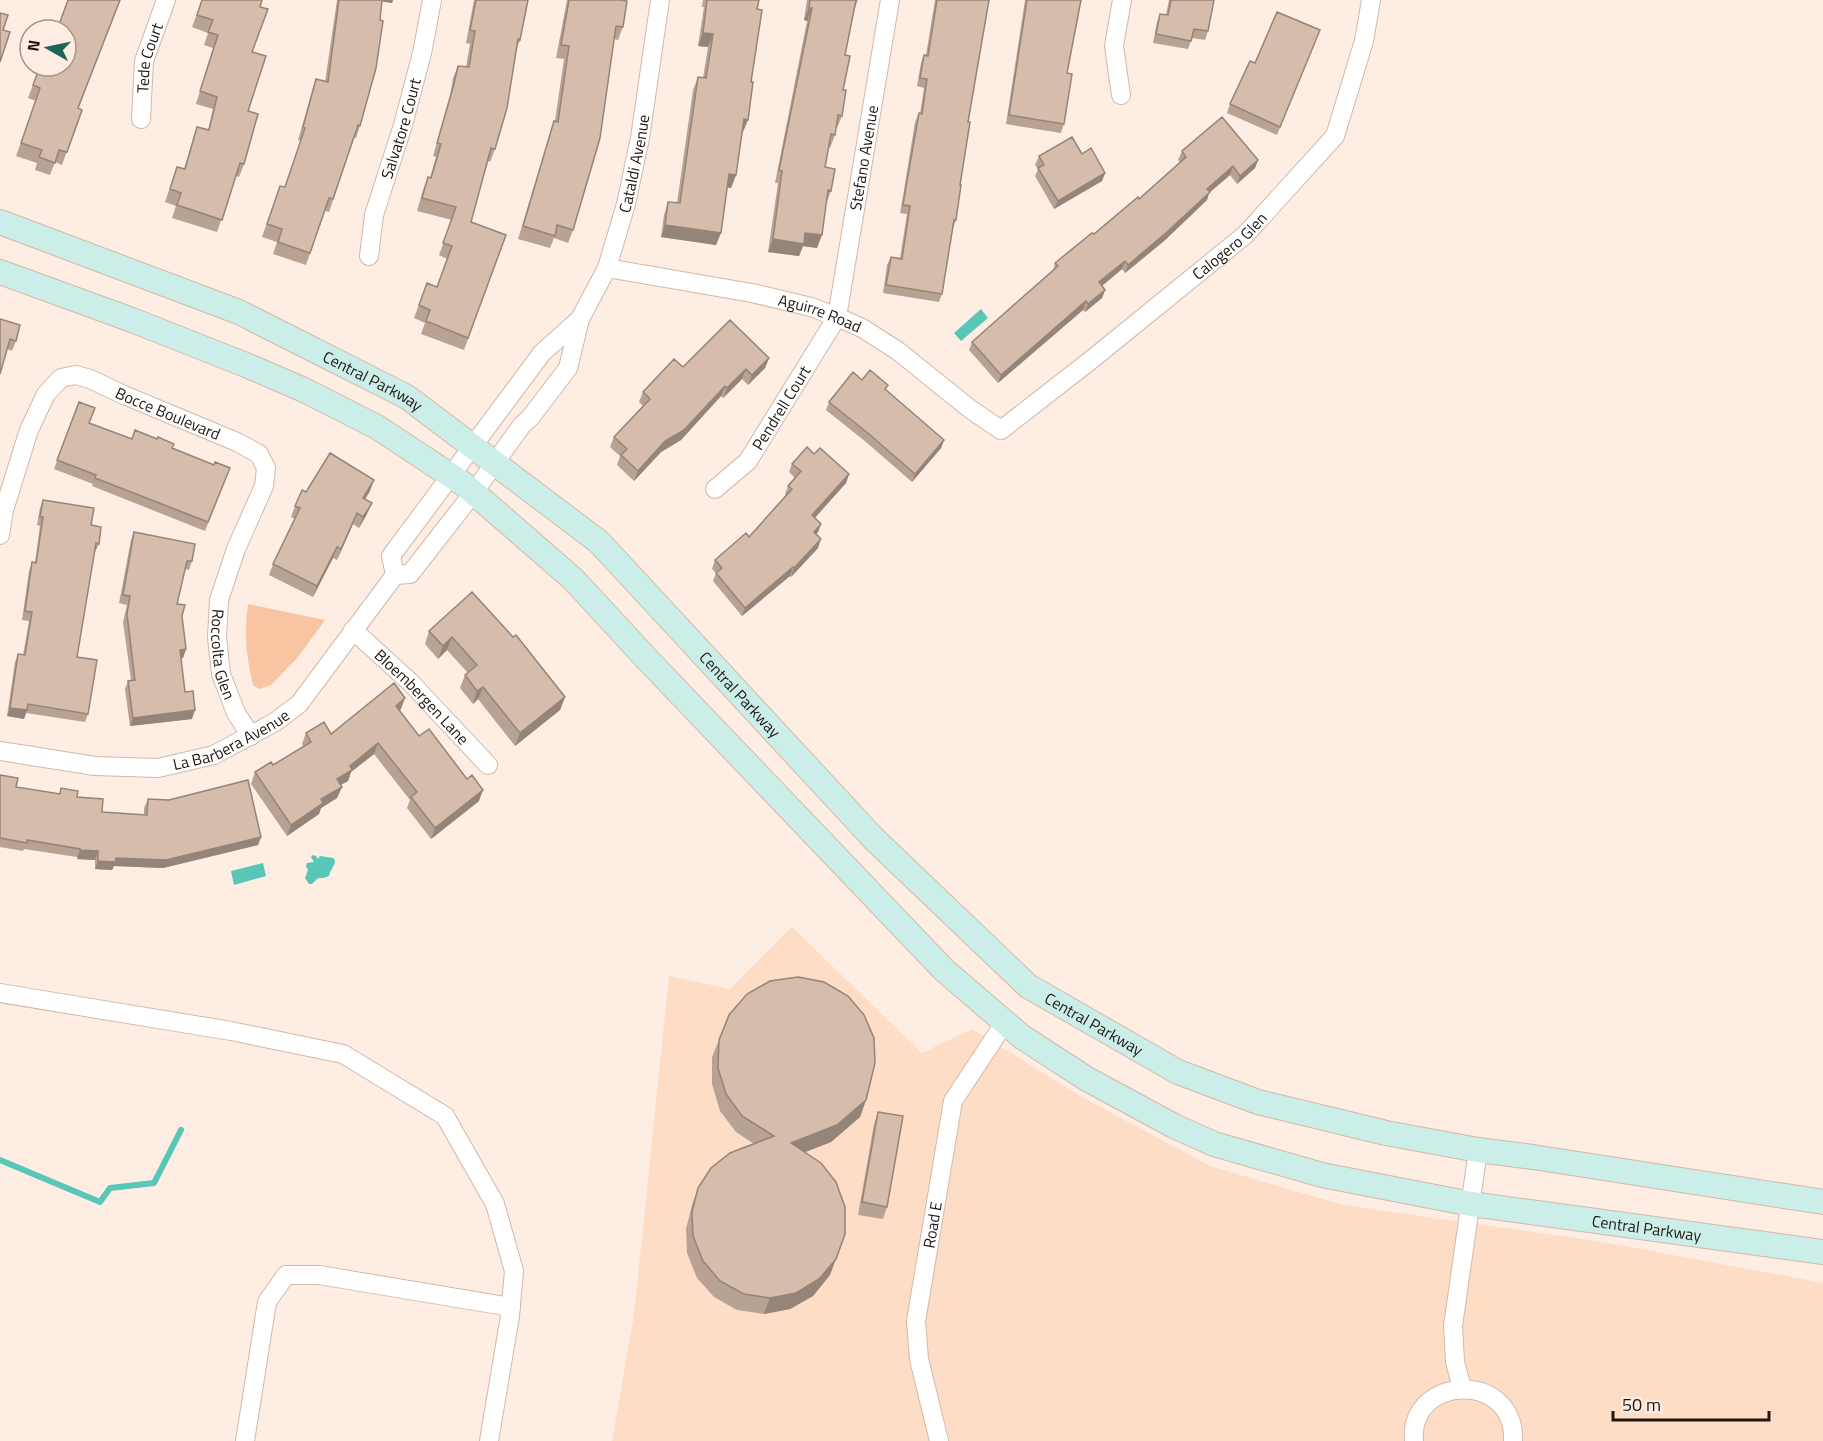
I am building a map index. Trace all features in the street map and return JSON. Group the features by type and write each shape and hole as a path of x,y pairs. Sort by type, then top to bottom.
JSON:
{"main road":[{"name":"Central Parkway","path":"0,222 240,312 407,397 468,451 599,542 874,839 1028,986 1178,1072 1248,1098 1386,1133 1478,1150 1823,1202"},
{"name":"Central Parkway","path":"0,272 132,320 304,390 377,427 474,492 573,579 945,970 1022,1037 1087,1078 1174,1126 1214,1144 1322,1175 1471,1204 1823,1252"}],"street":[{"name":"Tede Court","path":"141,118 144,61 166,0"},
{"name":"Salvatore Court","path":"369,256 374,215 403,124 422,53 432,0"},
{"name":"Cataldi Avenue","path":"491,467 568,368 580,319 607,268 626,204 640,138 660,0"},
{"name":"Stefano Avenue","path":"837,317 890,0"},
{"path":"1121,95 1114,46 1122,0"},
{"name":"Calogero Glen","path":"1001,430 1245,235 1335,136 1364,41 1371,0"},
{"name":"Aguirre Road","path":"607,268 752,293 811,307 837,317 862,328 898,351 970,409 1001,430"},
{"name":"Pendrell Court","path":"715,489 748,461 837,317"},
{"name":"Cataldi Avenue","path":"468,451 542,353 580,319"},
{"name":"Bocce Boulevard","path":"0,535 4,510 29,430 46,394 61,378 76,375 90,379 237,442 259,454 266,468"},
{"path":"395,575 391,556 468,451"},
{"name":"La Barbera Avenue","path":"0,751 95,766 158,768 214,755 251,736 275,722 298,704 395,575 410,574 491,467"},
{"name":"Roccolta Glen","path":"251,736 236,713 221,674 217,637 219,600 236,549 264,486 266,468"},
{"name":"Bloembergen Lane","path":"353,630 410,682 488,765"},
{"path":"0,993 231,1031 343,1054 445,1116 495,1204 514,1271 511,1306 489,1441"},
{"name":"Road E","path":"939,1441 919,1359 916,1321 953,1101 1005,1022"},
{"path":"1462,1388 1455,1362 1453,1326 1478,1150"},
{"path":"245,1441 267,1302 286,1275 319,1275 511,1306"},
{"path":"1414,1441 1416,1422 1423,1409 1434,1398 1448,1391 1462,1388 1477,1390 1491,1396 1502,1406 1509,1419 1513,1441"}],"shaded area":[{"path":"248,604 325,620 298,657 271,685 259,689 253,685 247,654"},
{"path":"792,927 922,1053 972,1029 1082,1097 1210,1166 1343,1205 1603,1242 1823,1283 1823,1441 612,1441 634,1315 669,976 730,989"}],"water":[{"path":"981,309 988,318 961,341 954,333"},
{"path":"313,855 318,859 320,856 333,858 335,862 329,876 318,878 309,884 305,878 308,870 306,866 307,863 314,862 311,857"},
{"path":"263,863 266,876 234,885 231,871"}],"building":[{"path":"68,0 120,0 78,108 82,110 67,152 59,150 55,163 39,157 42,150 21,143 40,88 33,85 36,78 78,78 78,18 61,18"},
{"path":"202,0 262,0 260,7 268,9 252,52 266,56 248,111 258,114 244,164 240,163 222,220 177,205 181,193 170,189 177,167 185,169 197,127 209,130 217,97 200,91 218,35 208,32 213,20 197,15"},
{"path":"339,0 382,0 380,20 383,21 376,68 360,126 358,125 333,199 329,198 310,253 278,242 282,229 267,224 280,186 285,187 305,128 303,127 316,79 328,82"},
{"path":"476,0 528,0 520,40 518,39 507,108 495,149 491,148 471,222 506,235 468,338 426,321 430,310 419,305 427,283 437,287 452,246 443,243 456,207 422,198 428,177 431,178 441,144 437,143 458,66 469,67 475,31 470,30"},
{"path":"569,0 627,1 623,27 616,26 600,138 573,230 557,225 555,236 523,226 554,121 558,122 569,46 561,45"},
{"path":"707,0 759,0 757,9 762,10 751,82 753,82 748,120 744,119 736,175 729,174 721,233 665,225 668,202 680,203 698,77 706,78 713,34 703,33"},
{"path":"810,0 856,0 845,55 850,56 843,90 846,90 842,116 838,115 835,135 831,134 825,167 835,169 831,191 828,190 822,235 805,233 804,244 773,239 782,171 779,170 812,8 809,8"},
{"path":"937,0 989,0 968,122 970,122 956,220 954,220 942,294 886,285 891,257 902,259 910,206 903,205 927,79 920,78 924,55 928,56"},
{"path":"1027,0 1081,0 1067,73 1072,74 1064,124 1009,115"},
{"path":"1171,0 1214,0 1208,31 1194,29 1191,41 1156,34 1160,14 1168,15"},
{"path":"1277,12 1320,30 1280,127 1230,104 1250,61 1255,63"},
{"path":"0,13 8,15 3,30 10,32 0,62"},
{"path":"1222,117 1258,160 1240,176 1233,166 1207,189 1210,192 1167,232 1128,265 1125,261 1099,282 1105,290 1088,304 1086,301 1001,375 972,342 1058,266 1055,263 1138,197 1139,199 1186,157 1182,151"},
{"path":"1072,137 1082,154 1091,148 1105,173 1058,201 1038,168 1044,165 1039,156"},
{"path":"0,319 20,325 16,341 10,339 0,374"},
{"path":"730,320 769,358 752,375 746,369 727,388 725,386 684,430 665,441 638,471 621,455 627,449 614,437 650,399 643,392 674,359 683,367"},
{"path":"870,370 888,385 885,389 944,440 915,474 829,402 853,372 862,380"},
{"path":"79,402 95,408 89,423 132,439 135,430 157,439 158,437 174,444 172,448 214,465 215,462 230,468 208,522 95,478 96,475 57,460"},
{"path":"807,447 814,454 820,448 849,474 812,515 821,524 814,532 821,539 794,568 745,608 716,573 722,568 715,560 746,533 749,537 792,489 788,486 801,471 792,464"},
{"path":"330,453 374,480 363,498 372,503 363,517 357,513 341,549 337,547 317,586 273,564 300,508 295,506 302,490 306,492"},
{"path":"43,500 94,508 91,525 101,527 99,544 96,543 77,657 97,660 88,714 28,704 27,710 10,708 18,654 25,655 32,612 25,611 32,562 36,563 43,517 40,517"},
{"path":"134,532 195,544 192,561 187,561 177,604 185,605 182,616 186,649 180,650 185,692 193,691 195,710 133,718 128,681 135,680 127,614 130,596 123,595"},
{"path":"472,592 513,637 516,635 565,697 520,733 483,687 477,691 465,675 477,665 452,637 443,646 429,631"},
{"path":"394,683 405,698 396,706 419,736 429,729 467,779 472,775 483,790 435,828 411,797 417,792 378,743 350,766 352,770 337,779 342,787 321,799 323,803 291,825 255,772 271,762 273,765 311,742 306,733 324,722 331,734"},
{"path":"0,775 18,778 16,787 60,794 61,788 78,791 77,797 103,799 102,812 147,815 148,799 169,800 248,780 261,837 166,860 116,858 115,862 98,861 98,851 0,838"},
{"path":"798,977 824,982 848,996 864,1015 874,1038 875,1063 866,1100 837,1125 791,1143 821,1163 836,1182 845,1207 845,1234 836,1259 819,1279 796,1293 770,1298 744,1294 720,1281 703,1261 693,1236 692,1212 698,1188 711,1168 730,1153 774,1136 742,1116 726,1094 718,1068 719,1040 729,1015 747,994 770,981"},
{"path":"878,1112 903,1116 887,1207 862,1202"}],"waterway":[{"path":"0,1160 100,1202 110,1188 154,1183 181,1130"}]}
